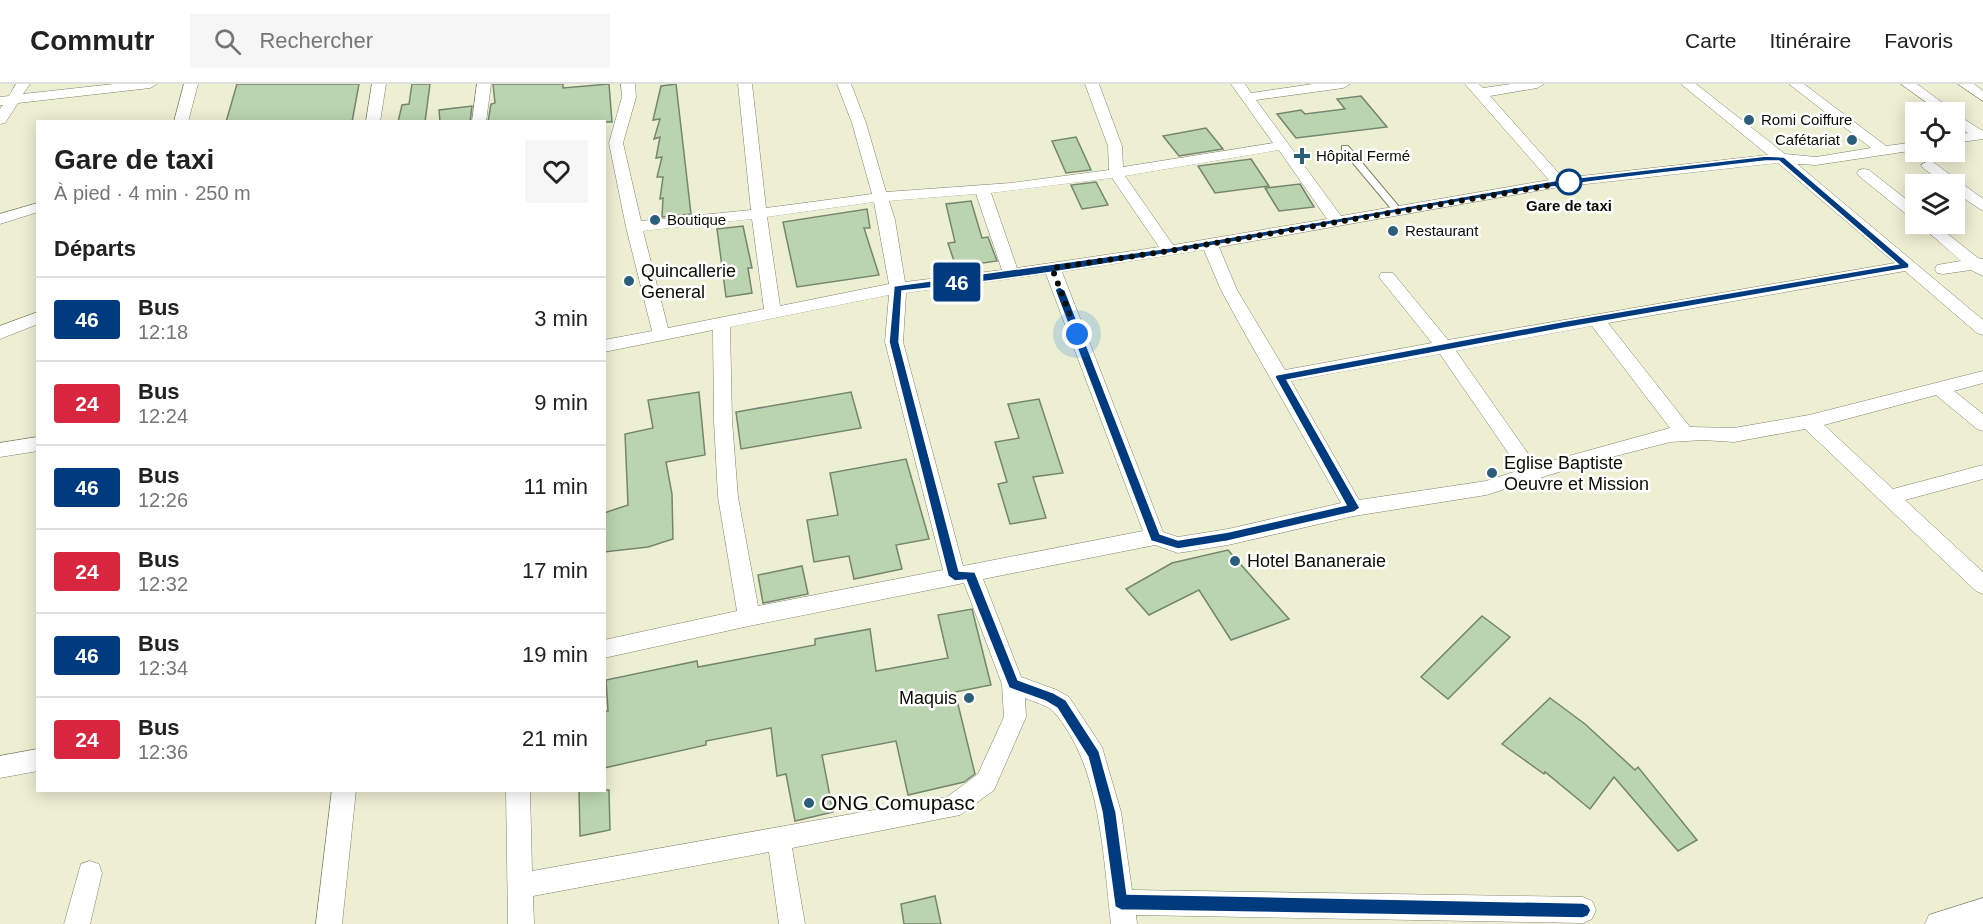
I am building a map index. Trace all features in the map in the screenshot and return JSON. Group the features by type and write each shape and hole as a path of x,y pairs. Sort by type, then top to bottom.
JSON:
{"street":[{"path":"0,120 7,100 23,84"},
{"path":"7,100 150,84"},
{"path":"182,120 191,84"},
{"path":"373,120 379,84"},
{"path":"479,120 484,84"},
{"path":"628,84 629,97 611,138 616,143 634,227 662,336"},
{"path":"745,84 772,313"},
{"path":"520,885 952,807 986,782 1016,717 1013,684 963,576 894,342 898,288 887,220 859,123 844,84"},
{"path":"1092,84 1116,146 1116,173 1169,251"},
{"path":"1238,84 1337,221"},
{"path":"1248,97 1343,84"},
{"path":"1476,88 1537,84"},
{"path":"1688,84 1781,158 1983,329"},
{"path":"1796,84 1884,151"},
{"path":"1908,84 1934,102"},
{"path":"1965,84 1983,97"},
{"path":"1476,88 1559,183"},
{"path":"1965,124 1982,135"},
{"path":"1965,137 1982,135"},
{"path":"634,227 759,214 880,196 1011,188 1284,145"},
{"path":"606,346 898,288 1169,251 1559,183 1751,160 1781,158 1808,161 1905,148"},
{"path":"1928,165 1940,174"},
{"path":"1864,173 1905,206"},
{"path":"982,189 1011,274"},
{"path":"1965,193 1983,207"},
{"path":"0,219 36,208"},
{"path":"1939,234 1980,266"},
{"path":"1209,244 1234,298 1354,508"},
{"path":"1280,377 1596,319 1906,266"},
{"path":"1943,269 1980,266"},
{"path":"1052,268 1155,537"},
{"path":"1387,277 1444,347 1532,473"},
{"path":"0,333 36,318"},
{"path":"1596,319 1685,434"},
{"path":"721,324 723,422 728,497 749,617"},
{"path":"606,649 749,617 1155,537 1178,544 1196,542 1228,537 1354,508 1486,488 1623,446 1670,435 1719,433 1734,435 1809,422 1983,377"},
{"path":"1939,388 1983,424"},
{"path":"1809,422 1983,585"},
{"path":"0,450 36,444"},
{"path":"1890,497 1983,472"},
{"path":"1013,684 1049,697 1061,704 1094,755 1109,812 1122,913 1583,910"},
{"path":"0,767 36,760"},
{"path":"329,924 345,792"},
{"path":"518,792 521,924"},
{"path":"779,840 792,924"},
{"path":"77,924 90,873"},
{"path":"1938,924 1983,911"}],"lane":[{"path":"1345,148 1397,210"}],"building":[{"path":"237,84 359,84 352,120 227,120"},
{"path":"412,84 430,84 425,120 398,120 402,105 409,104"},
{"path":"493,84 563,84 563,88 609,84 612,122 606,122 606,120 488,120 491,104 495,103"},
{"path":"676,84 691,214 662,217 663,198 660,199 663,177 657,177 662,157 656,158 660,137 654,139 660,119 653,120 661,86"},
{"path":"1361,96 1387,127 1296,138 1277,114 1301,110 1305,114 1345,109 1337,99"},
{"path":"472,106 470,120 440,120 439,110"},
{"path":"1206,128 1223,149 1179,156 1163,136"},
{"path":"1076,137 1091,170 1066,173 1052,141"},
{"path":"1251,159 1269,186 1215,193 1198,166"},
{"path":"1096,182 1108,205 1082,209 1071,185"},
{"path":"1300,184 1314,207 1279,211 1265,188"},
{"path":"971,201 982,238 988,237 997,261 956,267 948,243 955,242 946,204"},
{"path":"867,209 870,228 864,228 879,275 797,287 783,222"},
{"path":"743,226 752,268 748,268 752,293 726,297 717,229"},
{"path":"699,392 705,455 666,462 672,494 673,539 648,547 606,552 606,512 628,505 625,434 653,428 648,400"},
{"path":"851,392 861,428 741,449 736,412"},
{"path":"1039,399 1063,473 1033,477 1046,518 1010,524 998,484 1007,482 995,442 1019,438 1008,404"},
{"path":"906,459 929,539 896,545 902,569 854,579 849,556 814,562 807,520 838,515 830,473"},
{"path":"1228,550 1289,619 1231,640 1199,590 1149,615 1126,589 1172,563"},
{"path":"802,566 808,594 763,603 758,575"},
{"path":"972,609 991,685 955,692 975,774 964,782 908,795 896,741 822,755 833,812 795,821 786,774 777,776 771,728 706,741 706,745 606,768 606,711 608,711 606,680 697,661 698,667 815,645 815,639 870,629 876,671 948,658 938,615"},
{"path":"1482,616 1510,637 1448,699 1421,677"},
{"path":"1550,698 1585,724 1635,770 1638,767 1697,840 1678,851 1614,777 1590,809 1545,772 1544,774 1502,744"},
{"path":"609,790 610,830 580,836 579,792"},
{"path":"935,896 941,924 904,924 901,904"}],"bus line":[{"name":"46","path":"1060,290 1155,537 1178,544 1228,537 1354,508 1280,377 1906,266 1781,158 1559,183 1169,251 949,283 898,288 894,342 955,576 970,575 1013,684 1049,697 1061,704 1094,755 1109,812 1121,902 1583,910"}],"place":[{"name":"Romi Coiffure","path":"1749,120"},
{"name":"Cafétariat","path":"1852,140"},
{"name":"Hôpital Fermé","path":"1302,156"},
{"name":"Gare de taxi","path":"1569,182"},
{"name":"Boutique","path":"655,220"},
{"name":"Restaurant","path":"1393,231"},
{"name":"Quincallerie General","path":"629,281"},
{"name":"Eglise Baptiste Oeuvre et Mission","path":"1492,473"},
{"name":"Hotel Bananeraie","path":"1235,561"},
{"name":"Maquis","path":"969,698"},
{"name":"ONG Comupasc","path":"809,803"}],"route":[{"path":"1077,334 1052,268 1169,251 1569,182"}]}
